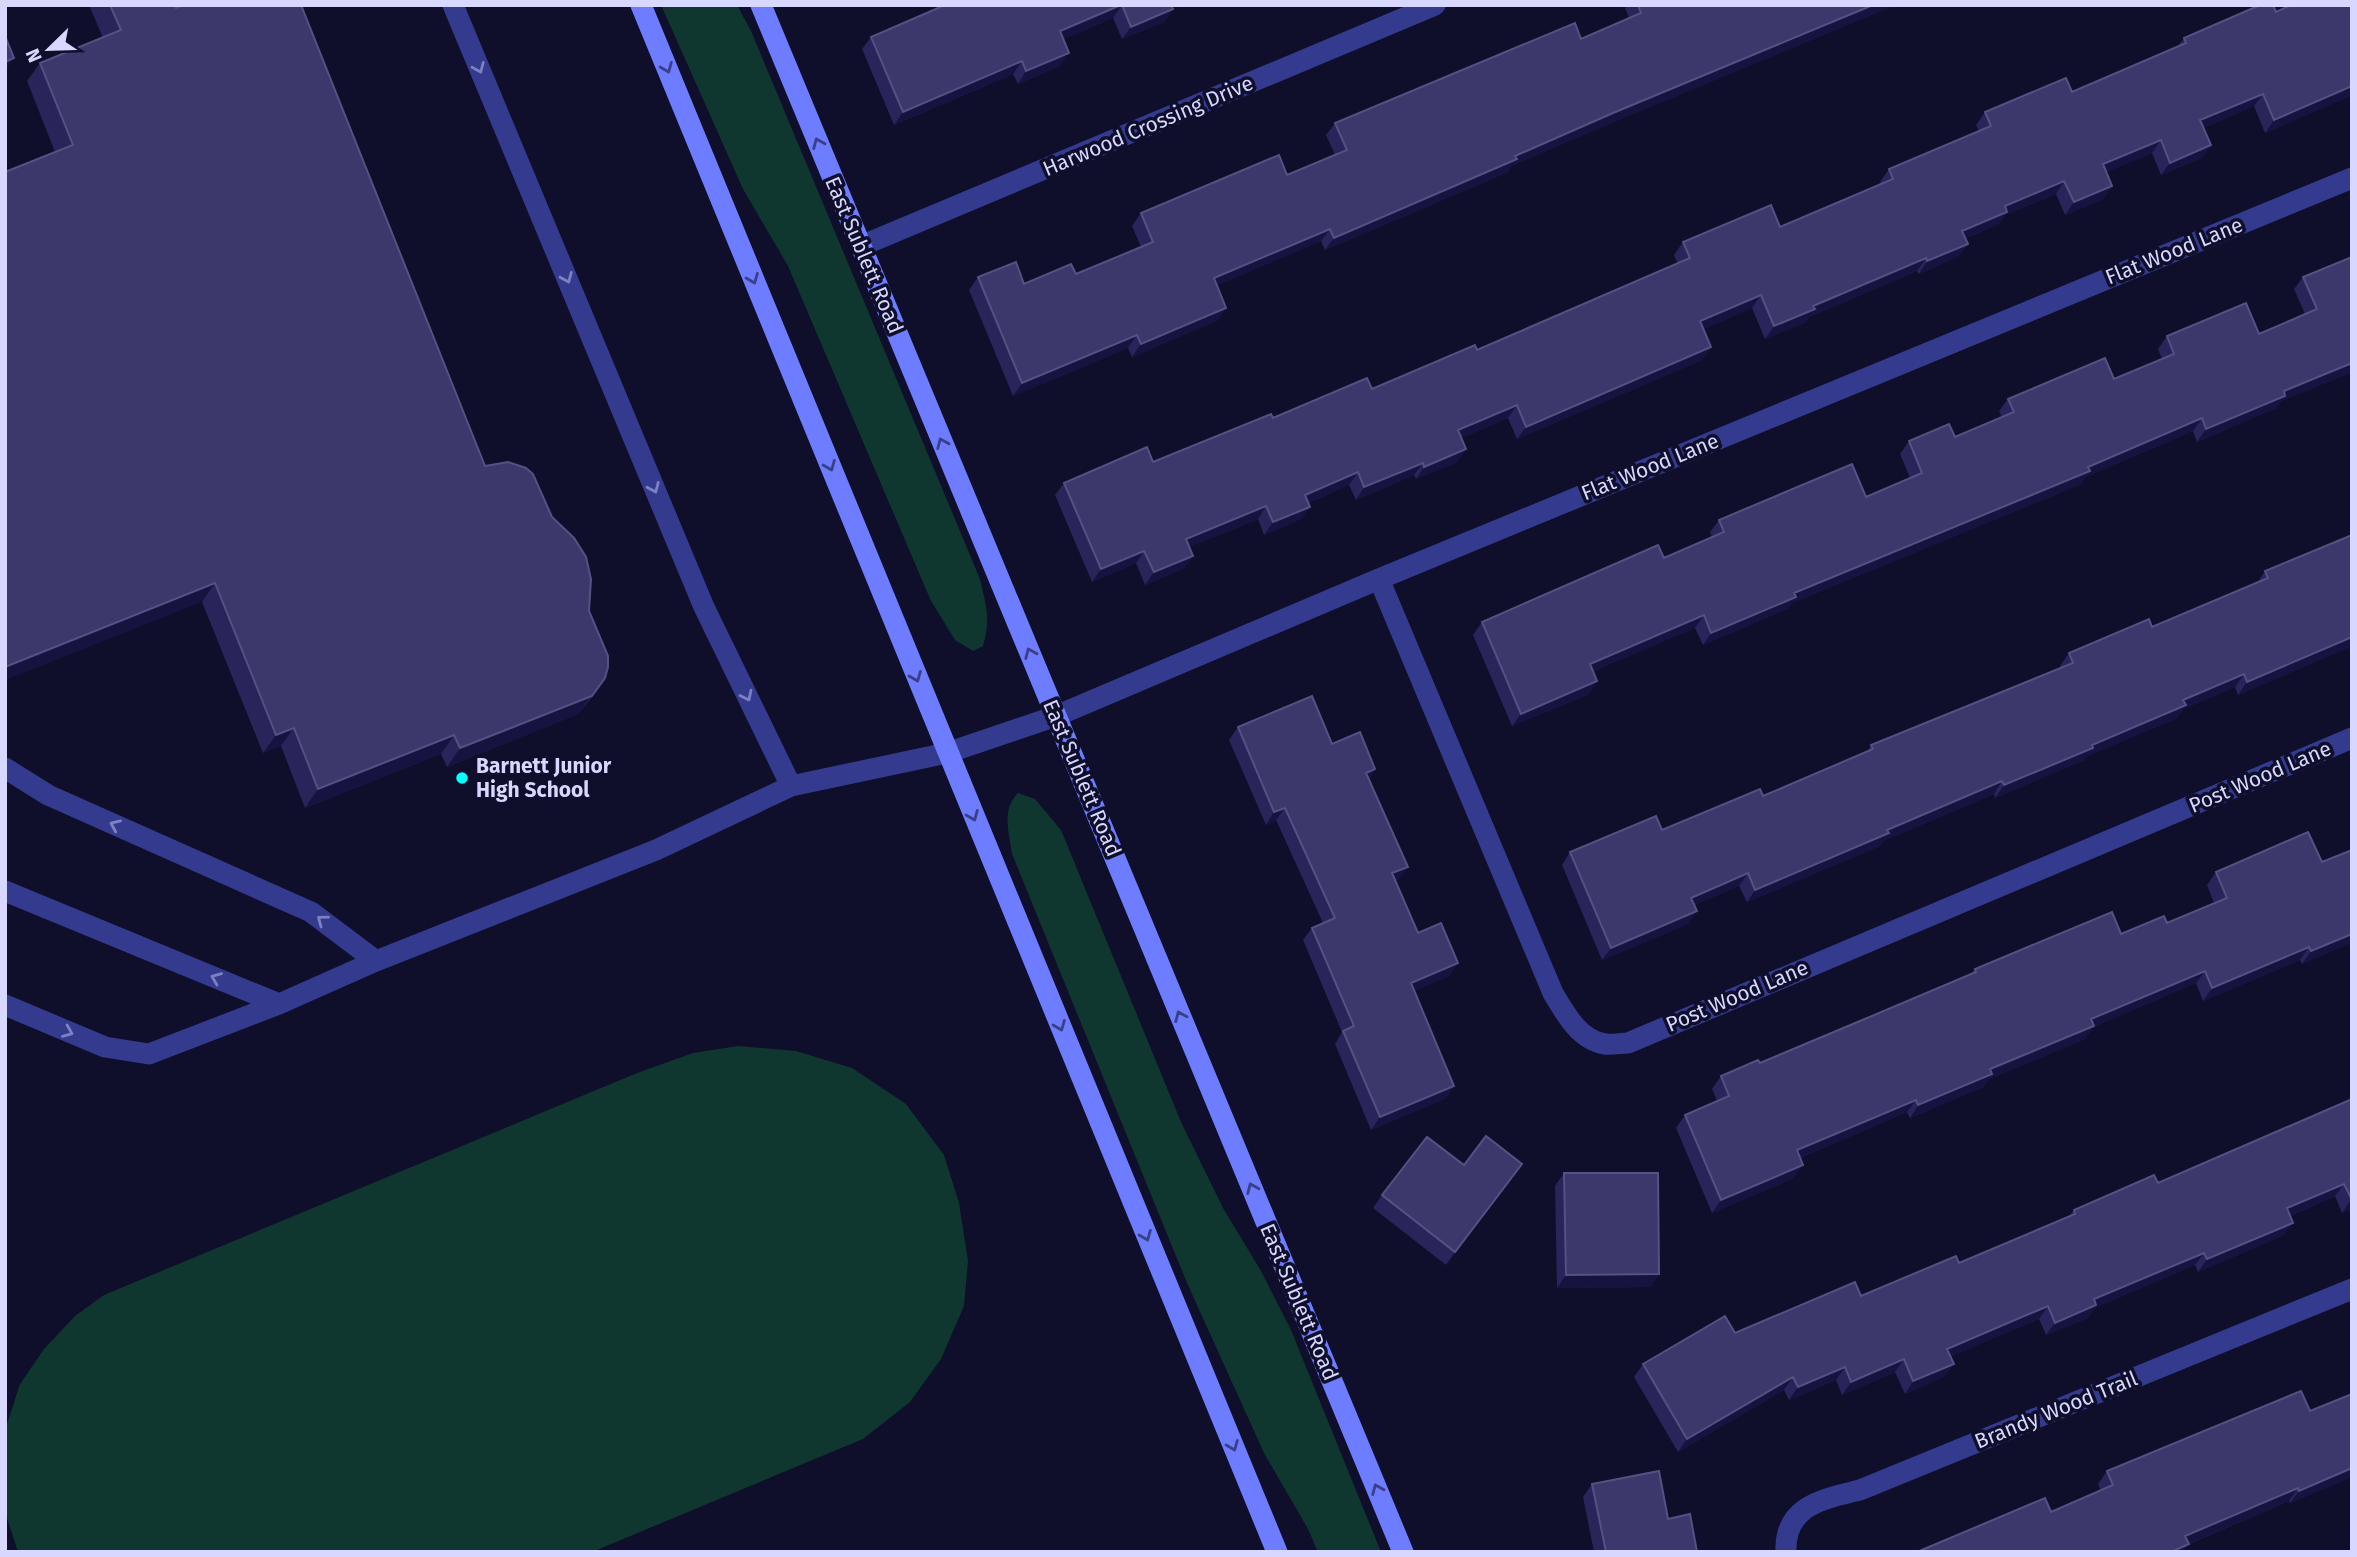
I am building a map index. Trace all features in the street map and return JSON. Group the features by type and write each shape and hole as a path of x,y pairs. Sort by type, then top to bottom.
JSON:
{"main road":[{"path":"641,5 1277,1552"},
{"name":"East Sublett Road","path":"761,5 1403,1552"}],"street":[{"path":"453,5 704,607 791,786"},
{"name":"Harwood Crossing Drive","path":"861,246 1435,5"},
{"name":"Flat Wood Lane","path":"5,1005 105,1046 149,1054 279,1004 376,961 656,850 791,786 947,753 1056,716 1379,579 2352,177"},
{"name":"Post Wood Lane","path":"1379,579 1553,993 1565,1014 1584,1036 1604,1044 1628,1043 2352,738"},
{"path":"5,768 48,795 311,912 376,961"},
{"path":"5,891 279,1004"},
{"name":"Brandy Wood Trail","path":"1786,1552 1791,1525 1800,1511 1822,1500 1860,1490 2352,1289"}],"green space":[{"path":"661,5 737,5 751,31 980,579 986,605 987,628 983,646 973,651 955,640 931,601 788,266 743,189"},
{"path":"1018,793 1035,799 1061,830 1181,1122 1223,1208 1261,1271 1291,1330 1381,1552 1318,1552 1308,1529 1264,1453 1187,1283 1012,854 1008,814 1009,807"},
{"path":"738,1046 796,1051 852,1068 906,1104 944,1155 959,1203 968,1261 964,1306 941,1359 910,1402 863,1439 592,1552 18,1552 5,1505 5,1430 20,1384 44,1349 75,1316 104,1295 637,1073 693,1053"}],"building":[{"path":"110,5 175,5 176,8 183,5 301,5 485,466 508,462 526,468 533,474 552,517 574,538 586,557 591,579 589,611 608,656 605,678 592,696 460,748 454,735 318,789 294,728 276,735 215,583 5,667 5,172 73,145 40,63 121,30"},
{"path":"945,5 1121,5 1060,31 1069,53 1026,71 1022,61 903,112 871,37"},
{"path":"1122,5 1171,5 1173,9 1131,27"},
{"path":"1638,5 1873,5 1613,113 1515,156 1517,159 1334,238 1330,229 1214,278 1226,308 1141,344 1137,335 1022,383 978,277 1016,262 1024,284 1071,264 1076,274 1153,242 1141,213 1279,155 1287,175 1347,150 1335,123 1575,23 1581,39 1641,13"},
{"path":"2260,5 2273,5 2276,12 2291,5 2352,5 2352,86 2274,120 2263,94 2200,120 2211,145 2170,163 2161,140 2103,164 2112,186 2074,202 2064,181 2005,206 2007,212 1962,231 1968,244 1927,261 1926,258 1813,306 1815,309 1774,326 1761,295 1700,321 1711,347 1526,427 1517,405 1458,430 1466,449 1424,467 1423,463 1364,487 1358,472 1305,495 1310,507 1273,522 1266,506 1186,539 1193,556 1154,572 1144,551 1101,569 1064,483 1147,447 1153,462 1271,414 1273,418 1367,378 1372,389 1475,345 1477,350 1690,258 1683,242 1771,205 1780,227 1893,179 1889,169 1991,126 1985,112 2066,78 2072,92 2186,43 2184,38"},
{"path":"5,36 14,58 5,62"},
{"path":"2352,257 2352,363 2284,391 2285,396 2206,429 2202,418 2088,467 2090,471 1794,593 1796,597 1711,633 1704,615 1590,664 1597,681 1521,714 1482,622 1658,545 1664,558 1724,532 1719,520 1852,464 1866,497 1922,473 1909,441 1949,424 1955,437 2014,412 2008,399 2105,358 2114,379 2174,354 2167,336 2246,303 2259,334 2317,309 2303,277"},
{"path":"2352,535 2352,637 2247,682 2244,674 2183,700 2186,705 2092,745 2093,748 2004,785 2002,781 1755,890 1748,873 1691,898 1697,911 1611,948 1570,852 1656,816 1662,830 1760,789 1763,796 1873,749 1871,745 2073,663 2069,653 2149,619 2152,627 2268,578 2265,571"},
{"path":"1312,696 1332,744 1360,732 1375,769 1366,773 1408,867 1392,873 1418,933 1441,923 1458,963 1411,983 1454,1086 1380,1117 1343,1031 1354,1026 1312,928 1335,918 1285,808 1274,812 1238,727"},
{"path":"2308,832 2322,862 2352,850 2352,934 2311,951 2309,947 2212,988 2205,971 2091,1019 2094,1026 1990,1069 1992,1074 1918,1105 1916,1100 1797,1150 1803,1165 1721,1200 1685,1115 1729,1096 1721,1076 1758,1060 1760,1063 2112,912 2121,934 2164,916 2167,923 2227,898 2216,872"},
{"path":"2352,1099 2352,1200 2344,1184 2287,1208 2293,1223 2207,1259 2204,1253 2094,1299 2096,1305 2055,1323 2048,1306 1947,1349 1954,1364 1913,1381 1904,1359 1851,1382 1845,1367 1798,1387 1793,1377 1687,1439 1643,1364 1725,1316 1735,1333 1855,1282 1861,1296 1956,1256 1959,1263 2075,1214 2074,1210 2154,1175 2158,1183"},
{"path":"1486,1136 1522,1164 1455,1252 1382,1195 1427,1137 1464,1165"},
{"path":"1564,1173 1658,1173 1659,1274 1566,1275"},
{"path":"2301,1391 2310,1411 2352,1394 2352,1468 2185,1536 2189,1544 2171,1552 1917,1552 2045,1498 2051,1512 2113,1485 2107,1471"},
{"path":"1659,1471 1668,1519 1690,1514 1697,1552 1606,1552 1592,1484"}],"place":[{"name":"Barnett Junior High School","path":"462,778"}]}
